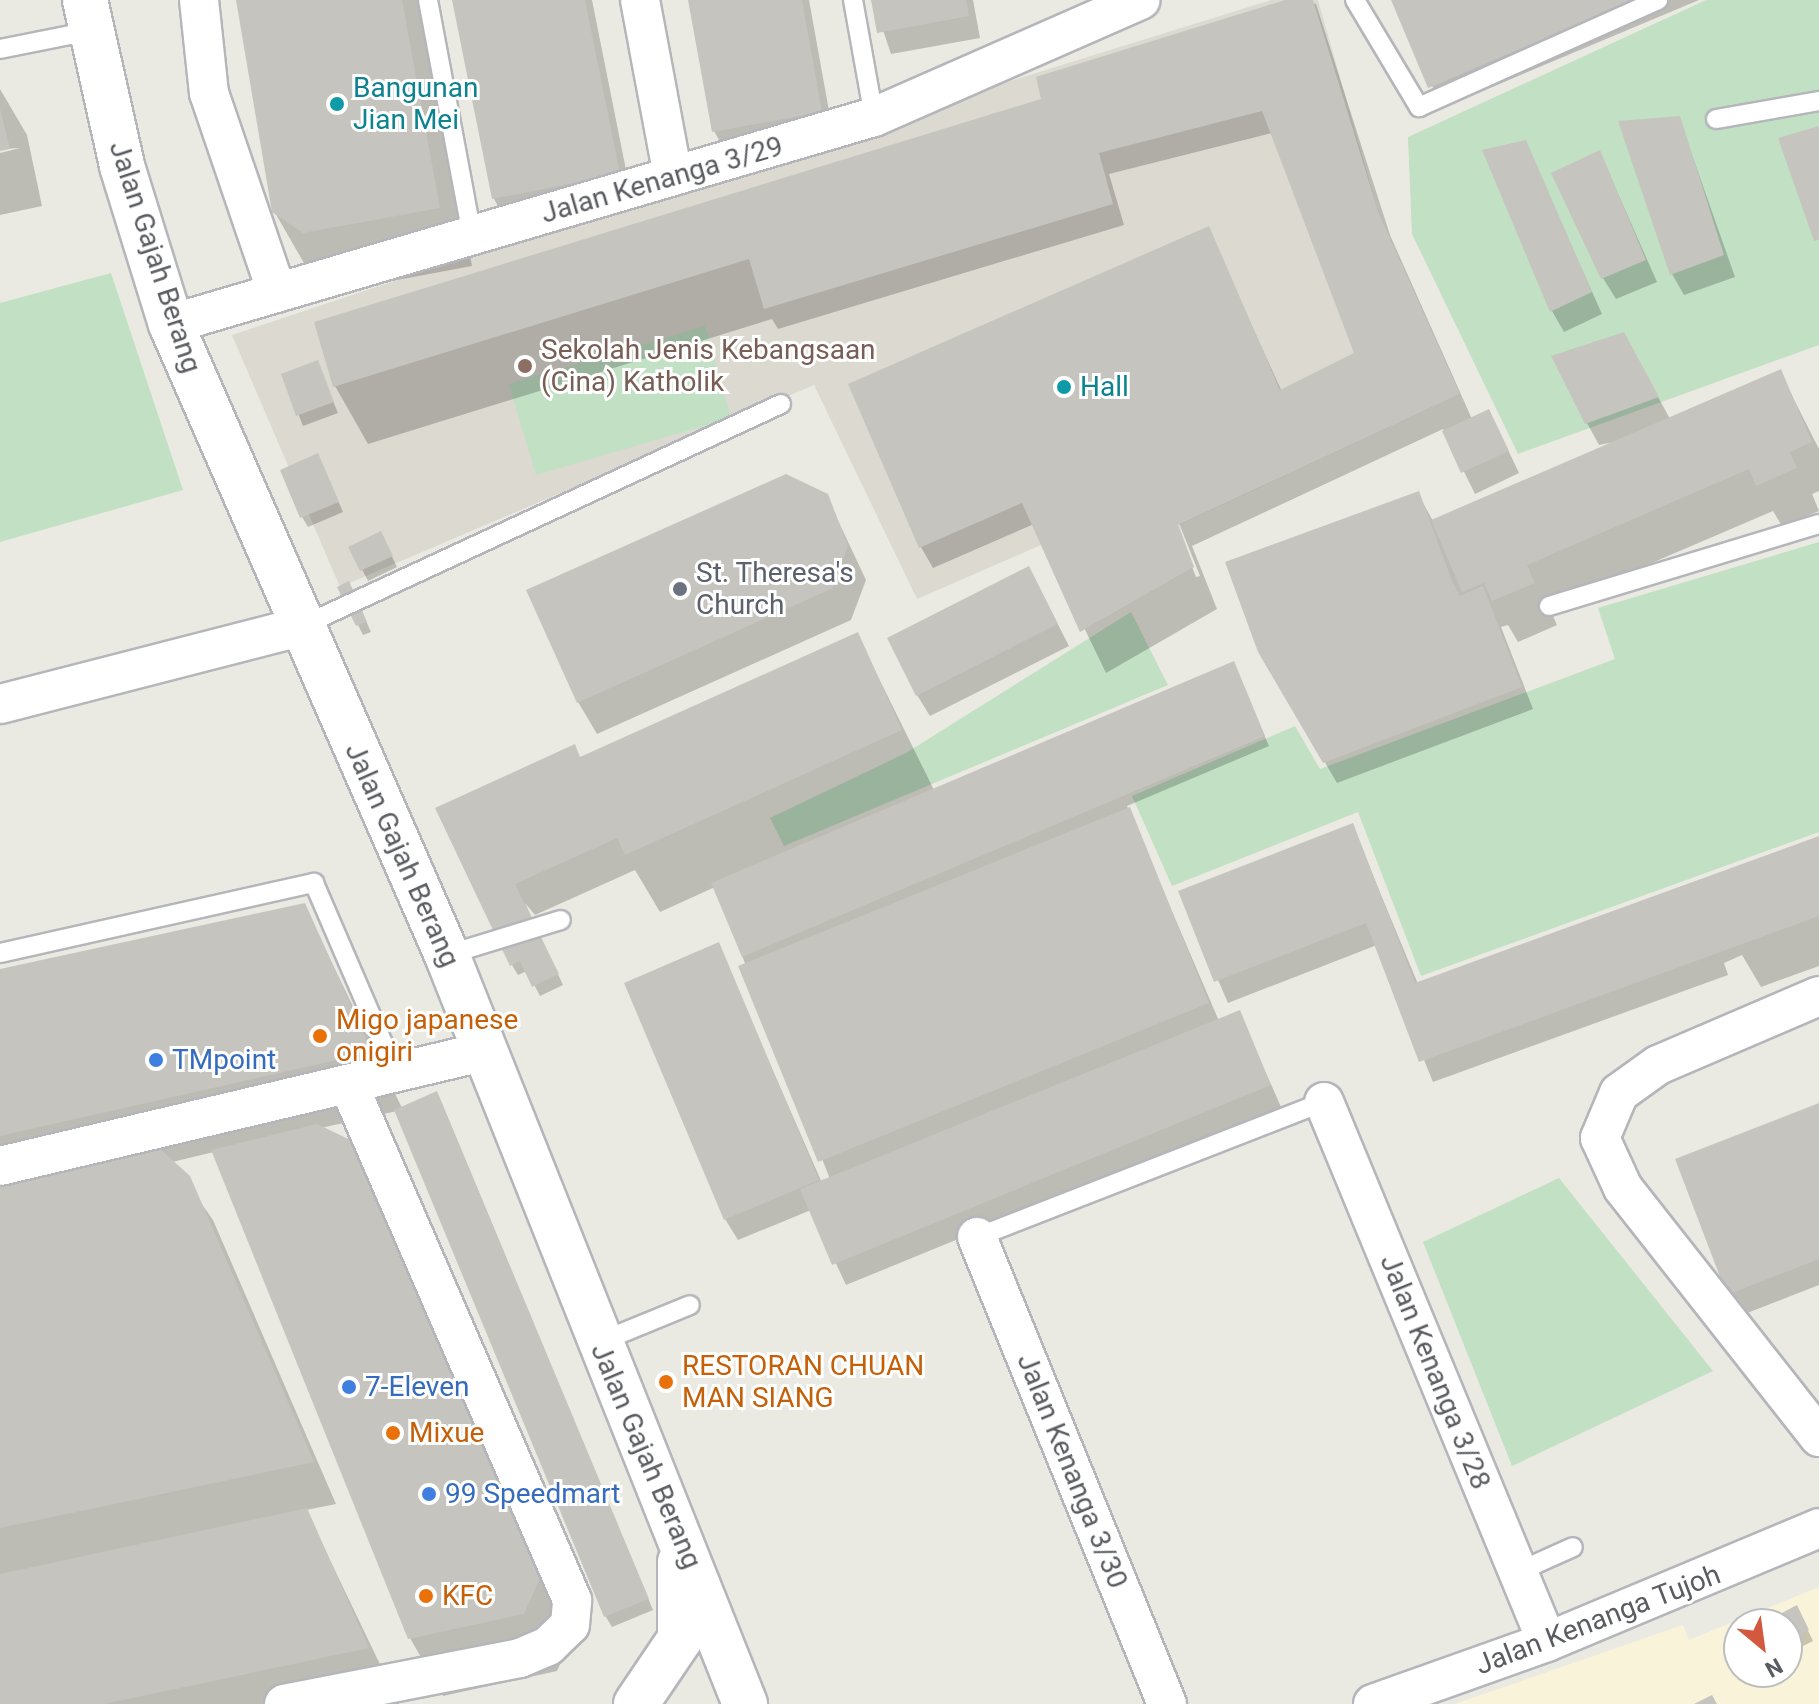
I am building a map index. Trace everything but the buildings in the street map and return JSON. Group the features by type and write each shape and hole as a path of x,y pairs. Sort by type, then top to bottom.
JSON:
{"street":[{"path":"199,0 209,93 277,293"},
{"path":"640,0 673,176"},
{"name":"Jalan Kenanga 3/29","path":"171,324 874,117 1076,13 1140,0"},
{"name":"Jalan Gajah Berang","path":"87,16 171,324 299,627 447,955 599,1342 676,1520 745,1704"},
{"path":"0,704 299,627"},
{"path":"1819,996 1658,1065 1619,1093 1600,1138 1623,1188 1819,1437"},
{"path":"0,1166 350,1088 486,1051"},
{"path":"284,1704 520,1658 570,1625 572,1600 350,1088"},
{"name":"Jalan Kenanga 3/28","path":"1324,1102 1547,1642"},
{"name":"Jalan Kenanga 3/30","path":"977,1237 1167,1704"},
{"path":"636,1704 680,1639 684,1596 676,1520"},
{"name":"Jalan Kenanga Tujoh","path":"1373,1704 1547,1642 1819,1528"}],"lane":[{"path":"428,0 472,235"},
{"path":"853,0 874,117"},
{"path":"1355,0 1419,107 1658,0"},
{"path":"0,49 87,16"},
{"path":"1716,119 1819,101"},
{"path":"299,627 781,404"},
{"path":"1549,606 1819,524"},
{"path":"0,953 314,883 397,1076"},
{"path":"447,955 561,920"},
{"path":"977,1237 1324,1102"},
{"path":"599,1342 690,1305"},
{"path":"1518,1572 1573,1547"}],"shaded area":[{"path":"1271,0 1318,0 1378,211 1460,394 1179,525 1194,567 1080,632 1041,545 917,599 814,385 340,587 232,335 776,154"},
{"path":"1819,1587 1819,1704 1455,1704 1683,1625 1689,1640 1723,1626 1723,1688 1803,1688 1803,1608 1767,1608"}],"green space":[{"path":"1706,0 1819,0 1819,345 1518,454 1412,234 1408,137"},
{"path":"111,273 183,490 0,542 0,303"},
{"path":"705,326 731,418 536,475 509,384"},
{"path":"1819,542 1819,832 1421,976 1358,812 1172,886 1132,796 1295,726 1320,769 1615,659 1598,608"},
{"path":"1131,612 1168,685 784,846 770,818 906,753"},
{"path":"1559,1178 1713,1371 1512,1466 1423,1242"}],"place":[{"name":"Bangunan Jian Mei","path":"337,104"},
{"name":"Sekolah Jenis Kebangsaan (Cina) Katholik","path":"525,366"},
{"name":"Hall","path":"1064,387"},
{"name":"St. Theresa's Church","path":"680,589"},
{"name":"Migo japanese onigiri","path":"320,1036"},
{"name":"TMpoint","path":"156,1060"},
{"name":"RESTORAN CHUAN MAN SIANG","path":"666,1382"},
{"name":"7-Eleven","path":"349,1387"},
{"name":"Mixue","path":"393,1433"},
{"name":"99 Speedmart","path":"429,1494"},
{"name":"KFC","path":"426,1596"}]}
